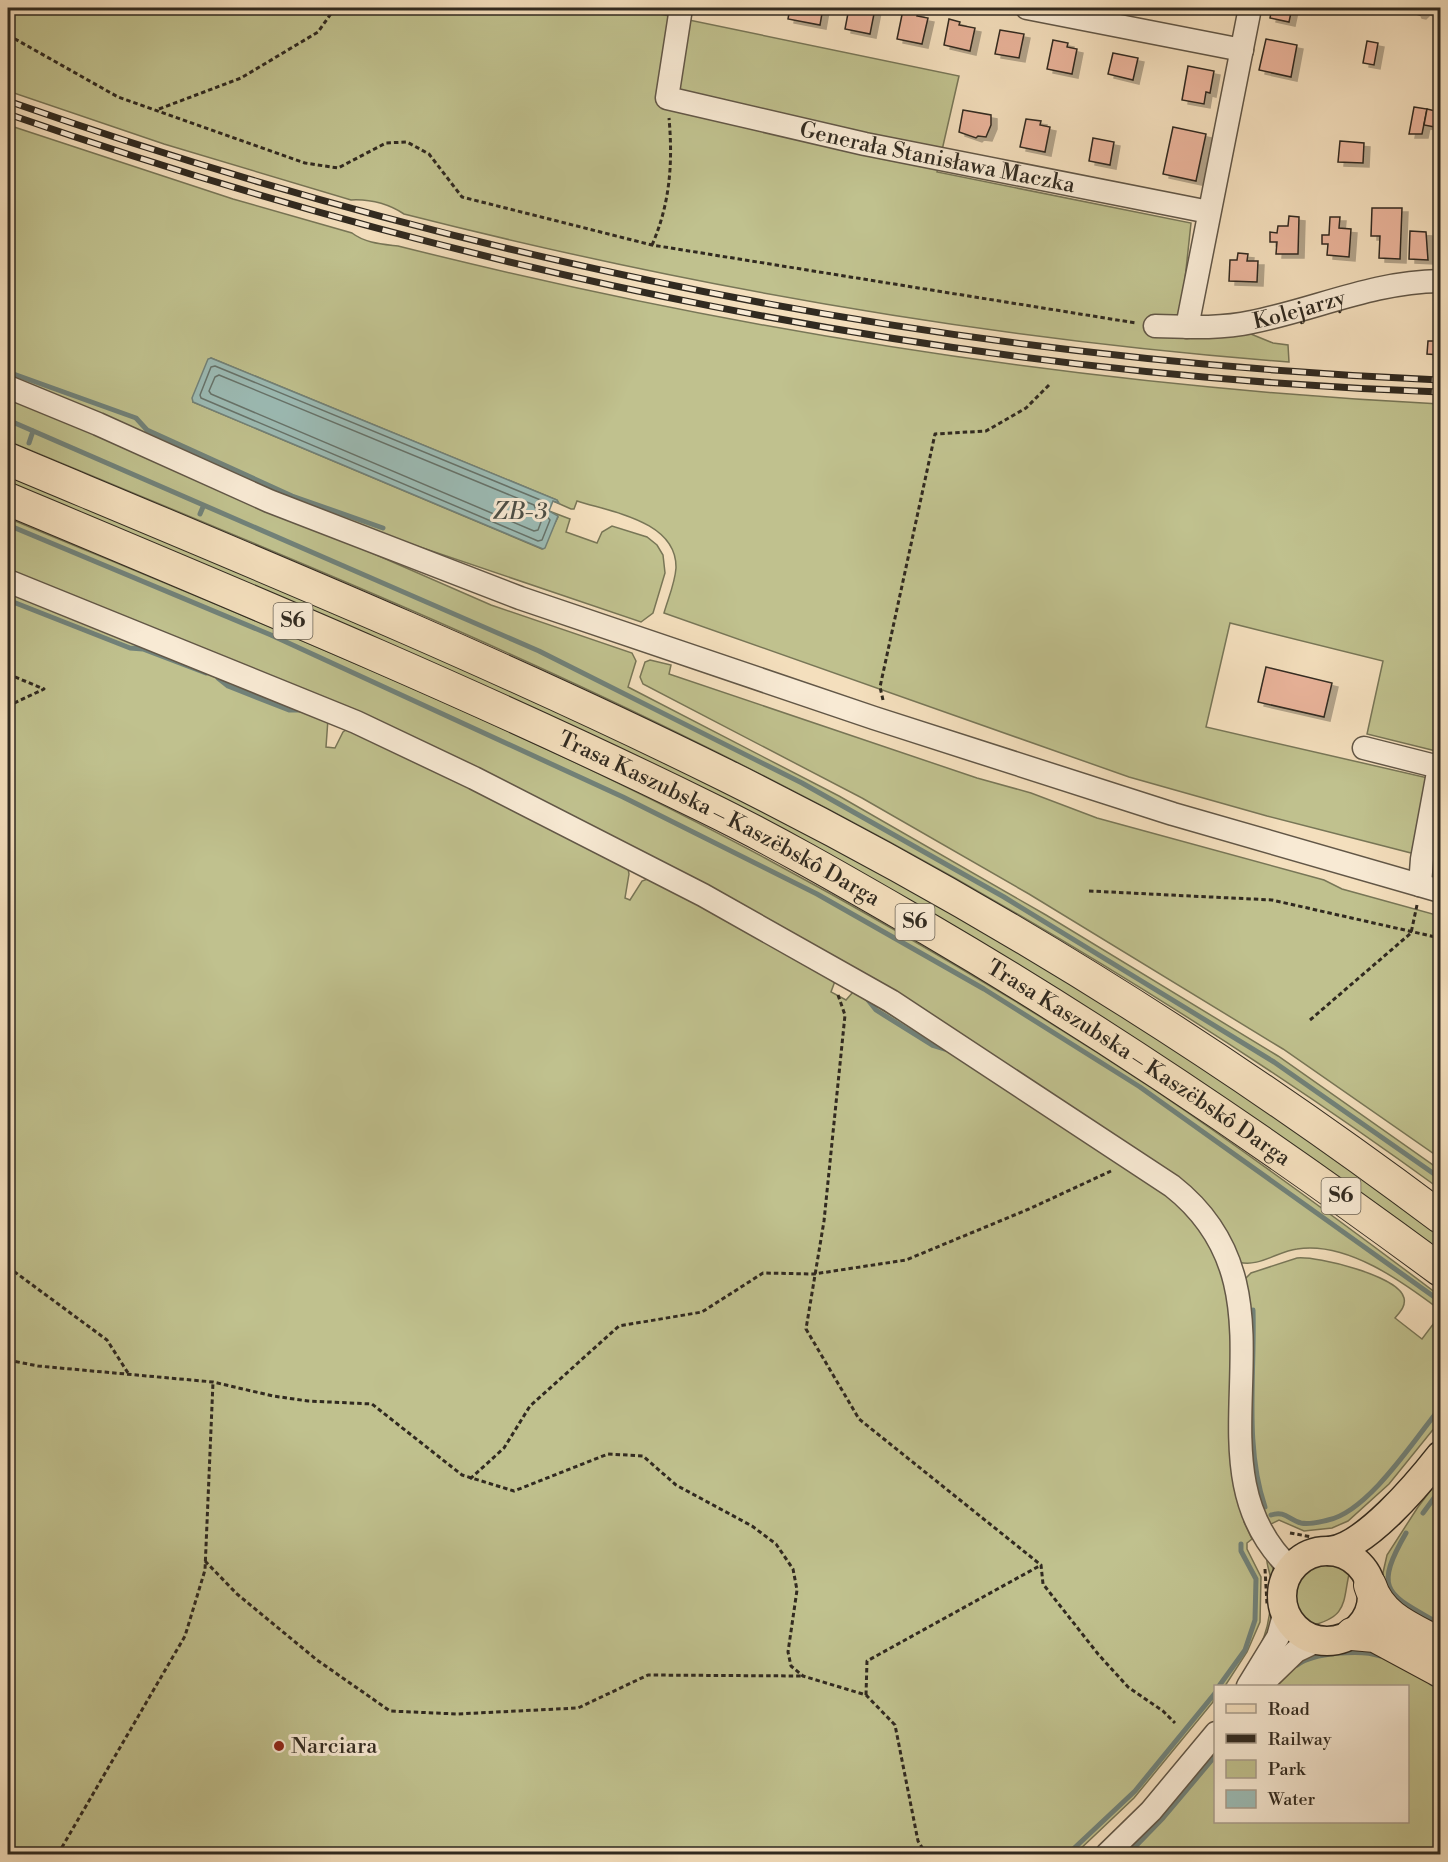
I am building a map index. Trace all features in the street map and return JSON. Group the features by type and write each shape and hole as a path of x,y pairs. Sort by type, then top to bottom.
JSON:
{"highway":[{"name":"Trasa Kaszubska – Kaszëbskô Darga","path":"8,459 493,666 724,774 806,816 992,919 1169,1028 1355,1153 1440,1217"},
{"name":"Trasa Kaszubska – Kaszëbskô Darga","path":"8,499 497,710 707,807 788,850 973,955 1157,1070 1331,1188 1440,1270"},
{"path":"1369,1582 1373,1594 1385,1612 1440,1644"},
{"path":"1352,1634 1375,1636 1440,1671"}],"main road":[{"path":"1408,1496 1350,1546 1325,1544 1308,1556 1277,1567 1283,1587 1276,1610 1298,1631 1319,1640 1330,1641 1352,1634 1367,1617 1371,1607 1369,1582 1375,1555 1408,1496 1440,1456"},
{"path":"1325,1544 1351,1558 1359,1565 1369,1582"}],"street":[{"path":"667,98 681,8"},
{"path":"1027,8 1242,50"},
{"path":"1187,327 1250,8"},
{"name":"Generała Stanisława Maczka","path":"667,98 865,144 1209,212"},
{"name":"Kolejarzy","path":"1155,326 1187,327 1252,322 1372,288 1440,281"},
{"path":"8,387 98,424 275,504 520,598 874,718 1173,814 1430,888"},
{"path":"8,581 374,730 474,777 703,895 891,1001 1172,1186 1210,1224 1233,1269 1242,1320 1241,1446 1245,1486 1277,1567"},
{"path":"1364,747 1439,767 1422,860 1430,888"},
{"path":"1249,1685 1282,1629 1276,1610"},
{"path":"1261,1685 1296,1651 1319,1640"},
{"path":"1107,1854 1151,1811 1214,1734"}],"path":[{"path":"157,110 241,78 318,32 335,8"},
{"path":"8,34 118,97 305,163 338,168 386,143 407,142 429,154 462,197 652,245 1078,316 1155,326"},
{"path":"652,245 664,218 670,184 671,143 667,98"},
{"path":"874,718 883,700 880,687 935,434 986,431 1026,408 1050,384"},
{"path":"8,674 44,689 8,706"},
{"path":"1310,1020 1411,933 1430,888"},
{"path":"1089,891 1272,900 1440,938"},
{"path":"838,995 845,1015 824,1221 806,1329 860,1419 1041,1565 1043,1584 1098,1654 1128,1687 1163,1711 1175,1723"},
{"path":"470,1479 504,1448 530,1406 619,1326 702,1312 763,1273 814,1274 906,1260 1029,1209 1111,1171"},
{"path":"8,1267 107,1340 129,1373"},
{"path":"8,1360 38,1366 213,1382 273,1396 372,1404 470,1479 514,1491 608,1455 643,1456 676,1485 752,1526 776,1544 793,1569 797,1590 788,1652 790,1666 803,1676"},
{"path":"57,1854 185,1636 205,1570 213,1382"},
{"path":"1284,1531 1325,1544"},
{"path":"205,1561 237,1594 317,1660 390,1711 458,1714 578,1708 648,1675 803,1676 866,1695 895,1725 918,1841 926,1854"},
{"path":"866,1695 867,1661 1041,1565"},
{"path":"1276,1610 1267,1582 1277,1567"}],"green space":[{"path":"8,8 631,8 959,76 937,172 1191,223 1179,335 1246,332 1273,343 1288,345 1289,362 1066,340 844,307 623,265 404,214 379,202 351,200 164,144 8,91"},
{"path":"8,125 233,199 352,233 368,241 656,304 786,329 1046,369 1308,396 1440,404 1440,752 1367,734 1383,661 1230,623 1206,727 1428,778 1415,854 1129,777 664,613 676,568 673,552 666,539 640,521 577,501 574,509 571,509 553,501 558,502 557,500 211,358 193,402 542,549 558,517 549,511 570,519 566,532 597,543 602,532 612,526 647,537 657,545 663,555 665,573 653,613 641,622 296,505 8,380"},
{"path":"8,394 491,605 632,653 636,661 628,687 839,796 1046,915 1278,1056 1440,1170 1440,1189 1261,1065 1170,1006 983,894 791,790 610,700 440,623 8,441"},
{"path":"8,474 541,702 711,783 900,884 1085,993 1265,1109 1440,1232 1440,1253 1048,986 8,485"},
{"path":"8,518 295,638 485,721 673,810 814,885 1010,998 1153,1089 1226,1139 1440,1296 1440,1310 1392,1276 1354,1257 1335,1251 1316,1248 1297,1249 1253,1263 1239,1262 1220,1228 758,916 8,574"},
{"path":"8,589 328,719 326,747 335,748 343,732 349,728 627,863 629,874 625,898 630,900 642,881 653,877 835,981 831,992 846,1000 853,992 1128,1164 1197,1221 1226,1275 1244,1522 1252,1539 1247,1543 1247,1549 1261,1577 1260,1622 1247,1652 1226,1685 1214,1685 1213,1702 1134,1798 1075,1854 8,1854"},
{"path":"650,660 671,665 669,674 977,778 1031,793 1097,818 1324,880 1342,889 1440,916 1440,1158 1283,1049 1029,894 862,798 643,684 640,677 645,662"},
{"path":"1297,1258 1339,1264 1388,1282 1399,1290 1404,1298 1401,1311 1395,1318 1422,1339 1440,1315 1440,1421 1389,1484 1348,1521 1332,1528 1304,1531 1279,1520 1269,1525 1253,1478 1244,1280 1251,1273"},
{"path":"1440,1478 1440,1630 1395,1604 1382,1577 1387,1555"},
{"path":"1267,1555 1275,1573 1276,1628 1241,1685 1237,1685 1259,1649 1270,1614 1271,1582"},
{"path":"1323,1561 1337,1563 1350,1570 1344,1599 1342,1606 1332,1618 1309,1626 1300,1618 1295,1608 1294,1589 1303,1572"},
{"path":"1361,1646 1440,1685 1440,1854 1122,1854 1214,1750 1214,1823 1409,1823 1409,1685 1271,1685 1294,1662 1321,1651"}],"water":[{"name":"ZB-3","path":"211,358 557,500 559,503 553,501 549,511 558,516 545,548 193,402 192,398 208,359"}],"building":[{"path":"790,8 823,8 820,25 788,19"},
{"path":"849,8 875,9 870,34 845,29"},
{"path":"1272,8 1292,8 1289,22 1270,18"},
{"path":"1407,8 1437,8 1436,14 1424,11 1420,15 1416,14 1414,9"},
{"path":"903,10 928,18 922,44 897,39"},
{"path":"949,19 960,22 959,25 975,28 970,51 944,45"},
{"path":"1000,30 1024,34 1019,58 995,54"},
{"path":"1266,39 1297,45 1291,77 1259,70"},
{"path":"1053,40 1068,43 1067,47 1077,49 1072,74 1047,69"},
{"path":"1367,41 1378,43 1374,65 1363,63"},
{"path":"1113,53 1138,58 1133,80 1108,74"},
{"path":"1188,66 1214,71 1210,93 1206,92 1204,104 1182,100"},
{"path":"1414,107 1427,109 1422,134 1409,134"},
{"path":"1427,109 1440,112 1440,128 1424,125"},
{"path":"963,110 991,115 991,125 986,137 976,138 959,132"},
{"path":"1026,119 1041,121 1040,125 1050,127 1045,152 1020,147"},
{"path":"1173,127 1206,134 1196,181 1163,174"},
{"path":"1093,138 1114,142 1110,165 1089,161"},
{"path":"1340,141 1364,143 1363,163 1338,162"},
{"path":"1372,208 1402,208 1400,259 1379,258 1380,236 1371,236"},
{"path":"1289,216 1299,217 1298,254 1276,254 1277,242 1270,242 1270,232 1277,233 1278,226 1288,226"},
{"path":"1330,217 1340,217 1339,228 1351,229 1349,257 1327,255 1328,244 1322,244 1322,235 1329,235"},
{"path":"1410,231 1426,232 1428,260 1409,259"},
{"path":"1238,253 1248,254 1247,261 1258,261 1257,282 1229,281 1230,260 1237,260"},
{"path":"1438,334 1440,334 1440,355 1427,354 1428,341 1437,341"},
{"path":"1266,667 1332,683 1324,717 1258,702"}],"waterway":[{"path":"8,372 136,418 147,430 292,496 383,528"},
{"path":"8,420 539,651 802,783 1004,897 1274,1062 1440,1178"},
{"path":"29,443 33,431"},
{"path":"200,514 203,507"},
{"path":"8,525 271,635 623,797 817,894 984,989 1140,1087 1440,1301"},
{"path":"8,600 130,648 143,649 206,673"},
{"path":"218,678 228,686 289,710 300,710"},
{"path":"868,1000 876,1010 932,1045 945,1049"},
{"path":"1253,1310 1253,1434 1255,1459 1265,1507"},
{"path":"1271,1515 1280,1514 1297,1522 1308,1524 1343,1514 1359,1503 1390,1473 1440,1408"},
{"path":"1423,1513 1440,1490"},
{"path":"1406,1533 1390,1568 1388,1580 1391,1589 1397,1598 1440,1624"},
{"path":"1220,1685 1245,1650 1255,1620 1256,1579 1241,1551 1241,1544"},
{"path":"1297,1665 1304,1661 1337,1653 1380,1656"},
{"path":"1431,1683 1440,1688"},
{"path":"1068,1854 1135,1791 1214,1694"},
{"path":"1128,1854 1163,1818 1214,1757"}],"railway":[{"path":"8,101 182,159 358,210 535,255 714,293 894,325 1075,350 1257,369 1440,380"},
{"path":"8,114 182,171 358,223 535,268 714,307 894,339 1075,364 1257,381 1440,392"}],"place":[{"name":"Narciara","path":"279,1746"}]}
